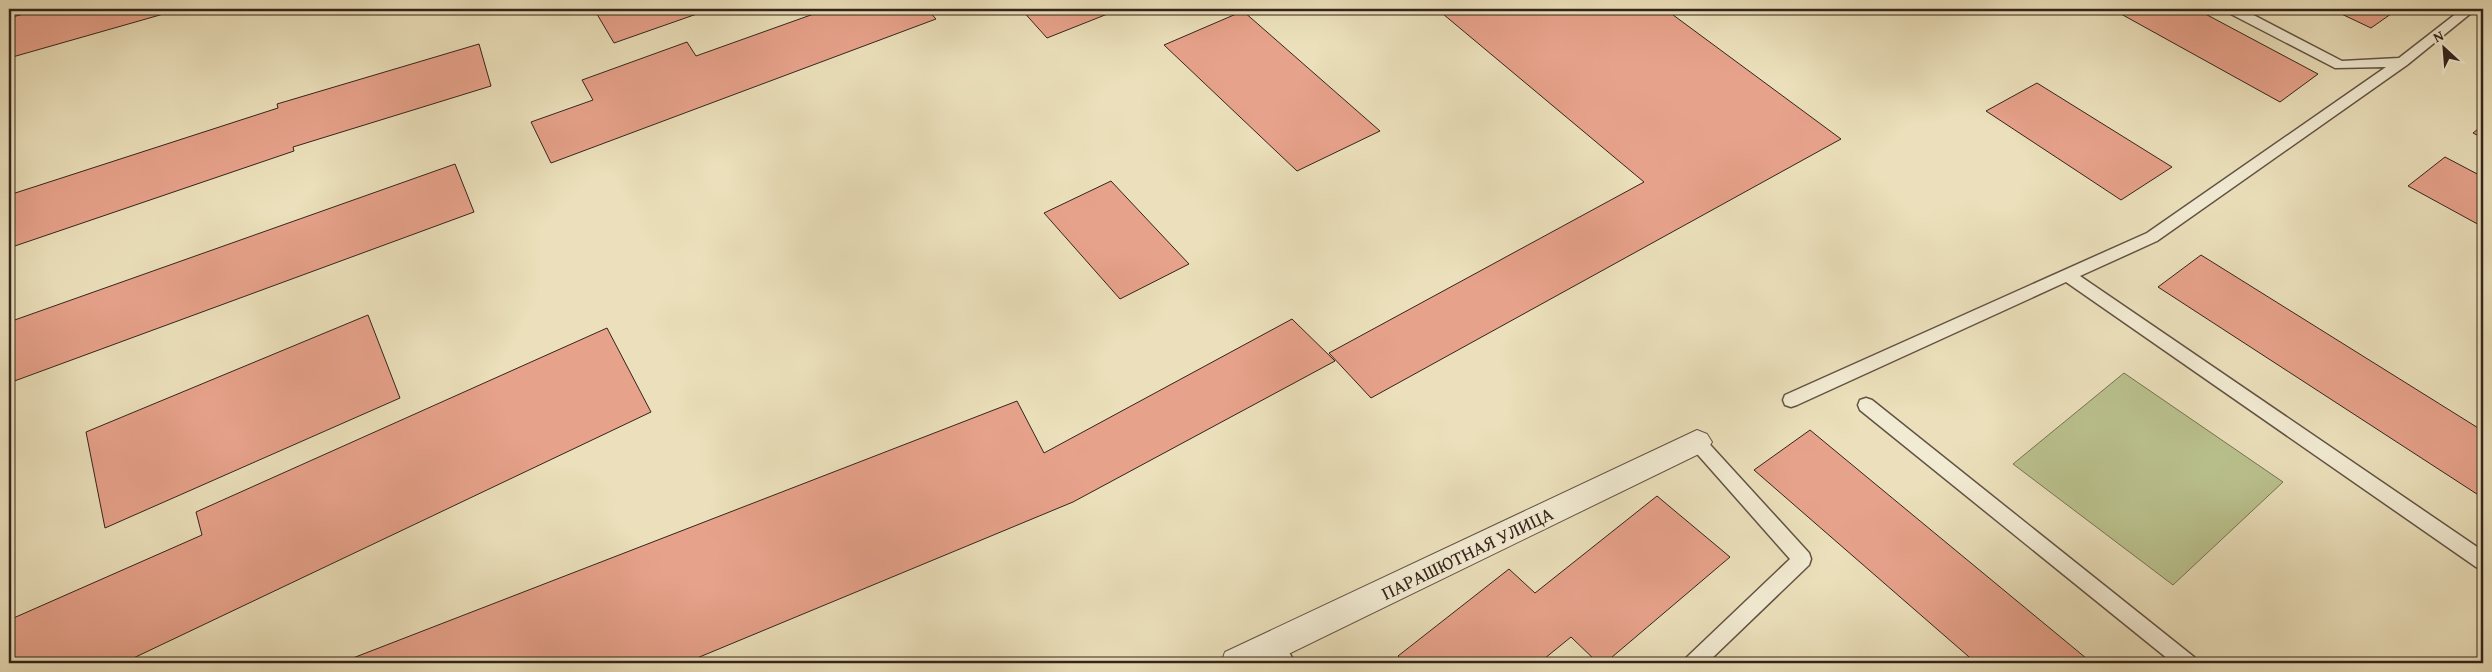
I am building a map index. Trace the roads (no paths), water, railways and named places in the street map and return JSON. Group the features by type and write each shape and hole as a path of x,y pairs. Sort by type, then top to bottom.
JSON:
{"street":[{"name":"ПАРАШЮТНАЯ УЛИЦА","path":"1237,663 1280,654 1697,442"}],"lane":[{"path":"2232,9 2340,66 2402,62"},
{"path":"1791,400 2152,237 2402,62 2470,9"},
{"path":"2067,275 2483,561"},
{"path":"1866,405 2187,663"},
{"path":"1694,663 1802,559 1697,442"}]}
